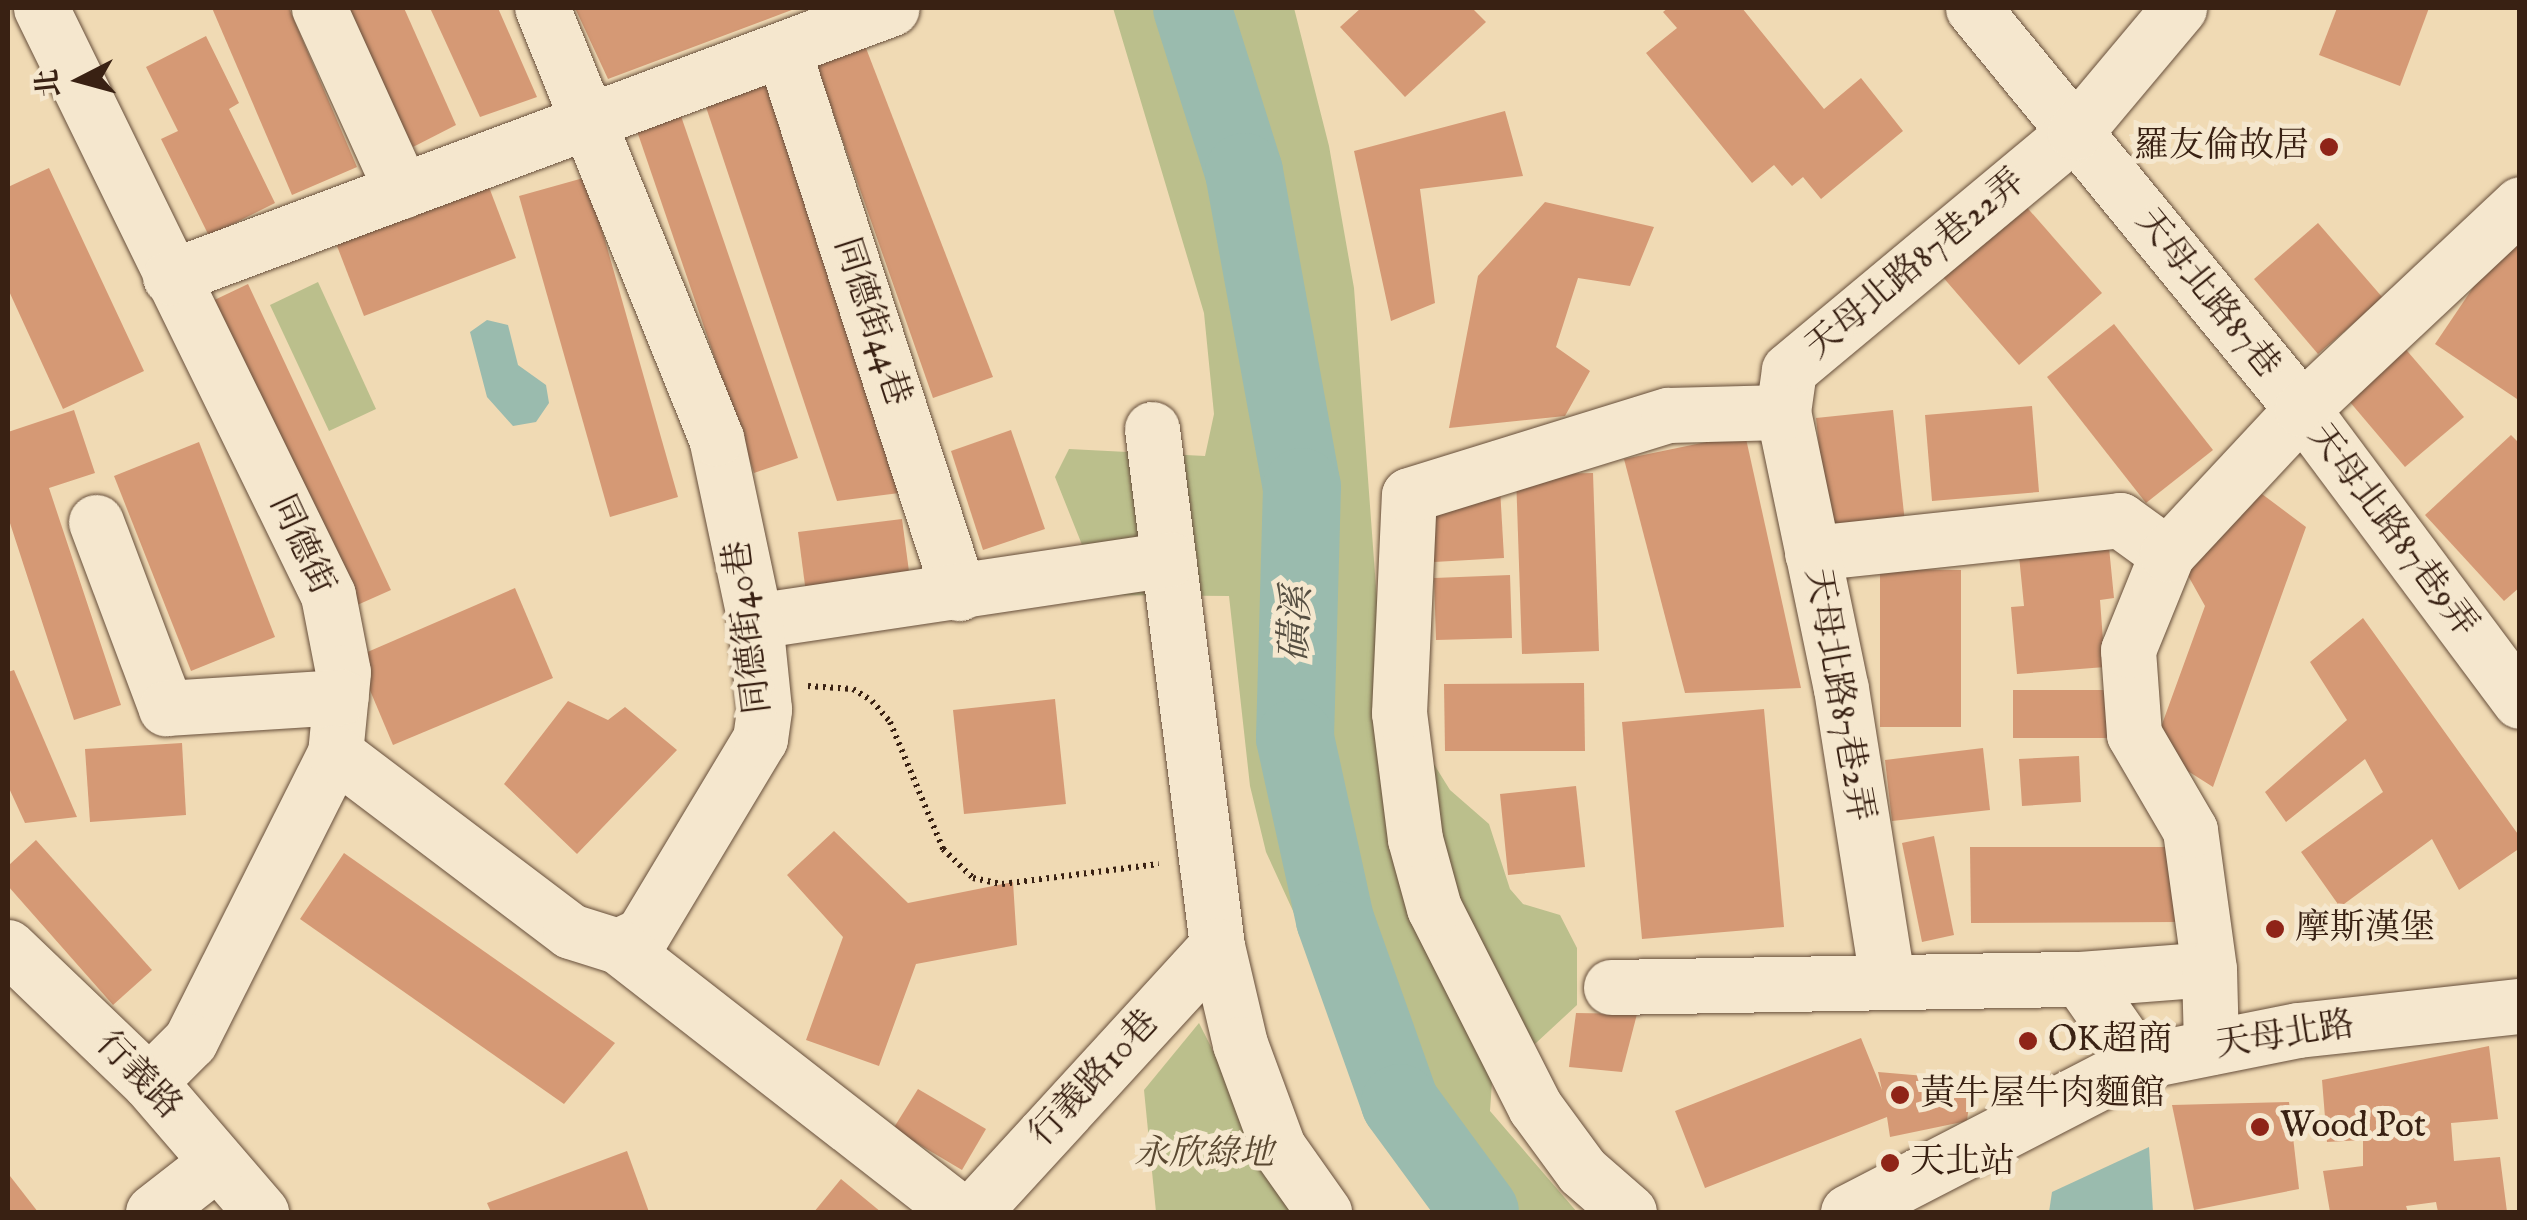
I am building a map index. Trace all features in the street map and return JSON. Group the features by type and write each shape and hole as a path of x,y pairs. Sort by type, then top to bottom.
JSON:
{"street":[{"name":"同德街","path":"41,8 328,595 344,672 335,753 190,1041 149,1082"},
{"path":"319,8 402,191"},
{"name":"同德街40巷","path":"542,8 591,121 716,438 755,620 761,683 760,739 749,763 642,935 618,946"},
{"path":"170,277 892,8"},
{"name":"天母北路87巷","path":"1973,8 2302,409"},
{"name":"天母北路87巷22弄","path":"1783,412 1790,370 2075,132 2179,8"},
{"name":"同德街44巷","path":"784,50 959,593"},
{"path":"2211,1047 2210,968 2190,830 2134,734 2128,650 2167,554 2302,409 2520,204"},
{"name":"天母北路87巷9弄","path":"2302,409 2520,701"},
{"path":"1629,1212 1582,1171 1535,1106 1434,908 1415,839 1399,714 1409,495 1668,415 1783,412"},
{"name":"天母北路87巷2弄","path":"1783,412 1812,553 1887,979"},
{"path":"1152,430 1217,946 1240,1044 1278,1147 1324,1212"},
{"path":"1812,553 2120,520 2167,554"},
{"path":"96,522 166,708 341,697"},
{"path":"755,620 959,593 1168,559"},
{"path":"335,753 570,931 618,946 960,1212"},
{"name":"行義路10巷","path":"973,1212 1217,946"},
{"name":"行義路","path":"8,947 149,1082 261,1212"},
{"path":"1611,987 1887,979 2080,980 2210,968"},
{"path":"2080,980 2138,1062"},
{"name":"天母北路","path":"1848,1212 2138,1062 2298,1030 2520,1006"},
{"path":"153,1212 217,1162"}],"path":[{"path":"761,683 854,689 872,701 890,722 943,849 973,878 1002,884 1139,866"}],"green space":[{"path":"1113,8 1294,8 1329,146 1354,288 1380,642 1427,753 1450,790 1489,824 1510,889 1523,904 1560,915 1577,948 1577,1005 1536,1043 1493,1068 1490,1111 1577,1212 1456,1212 1444,1197 1376,1092 1266,852 1250,786 1229,596 1102,595 1055,477 1069,449 1205,456 1214,414 1204,313"},
{"path":"318,282 376,409 329,431 270,305"},
{"name":"永欣綠地","path":"1199,1023 1280,1184 1290,1212 1156,1212 1144,1090"}],"shaded area":[{"path":"487,320 508,325 518,365 546,385 549,403 536,422 513,426 487,397 470,332"},
{"path":"2149,1147 2153,1212 2049,1212 2052,1192"}],"building":[{"path":"212,8 289,8 357,167 292,195"},
{"path":"342,8 404,8 456,125 413,147"},
{"path":"430,8 498,8 537,97 480,117"},
{"path":"575,8 797,8 608,79"},
{"path":"1361,8 1472,8 1486,22 1405,97 1340,27"},
{"path":"1668,8 1742,8 1824,109 1861,78 1903,131 1821,199 1803,177 1792,186 1774,165 1752,183 1646,53 1677,28 1663,12"},
{"path":"2337,8 2429,8 2400,86 2319,55"},
{"path":"206,36 239,103 229,109 275,203 209,236 161,139 178,131 146,67"},
{"path":"864,43 993,377 933,398 815,61"},
{"path":"765,79 907,492 837,501 703,98"},
{"path":"1505,111 1523,176 1420,189 1435,303 1391,321 1354,151"},
{"path":"681,116 798,458 754,473 637,131"},
{"path":"49,168 144,371 63,409 8,289 8,187"},
{"path":"484,174 516,258 364,316 332,233"},
{"path":"587,177 678,497 610,517 519,196"},
{"path":"2017,196 2102,293 2019,365 1935,268"},
{"path":"1545,202 1654,227 1630,286 1578,278 1556,347 1590,371 1565,416 1449,428 1478,276"},
{"path":"2520,218 2520,401 2435,344"},
{"path":"2318,223 2383,298 2318,354 2254,279"},
{"path":"248,284 391,590 346,610 206,304"},
{"path":"2114,324 2213,450 2146,503 2047,377"},
{"path":"2390,331 2464,417 2405,467 2333,382"},
{"path":"2032,406 2039,492 1932,501 1925,415"},
{"path":"74,410 95,473 49,488 121,705 74,720 8,517 8,432"},
{"path":"1893,410 1905,523 1828,531 1816,418"},
{"path":"1011,430 1045,529 983,550 951,451"},
{"path":"1745,434 1801,688 1685,693 1624,459"},
{"path":"2511,435 2520,444 2520,587 2504,601 2425,515"},
{"path":"199,442 275,637 191,671 114,476"},
{"path":"1593,473 1599,651 1522,654 1516,475"},
{"path":"2250,485 2306,527 2213,787 2153,749 2205,606 2181,563"},
{"path":"1500,488 1504,558 1434,562 1431,492"},
{"path":"902,519 910,579 806,593 798,532"},
{"path":"2107,527 2114,598 2100,600 2105,667 2017,674 2011,607 2024,606 2017,536"},
{"path":"1880,569 1961,570 1961,727 1880,727"},
{"path":"1510,575 1512,638 1436,640 1434,578"},
{"path":"515,588 553,678 393,745 356,657"},
{"path":"2363,618 2520,837 2520,848 2459,890 2432,839 2340,907 2301,852 2383,792 2365,759 2286,822 2265,792 2347,720 2310,662"},
{"path":"14,670 77,817 25,823 8,786 8,672"},
{"path":"1584,683 1585,751 1445,751 1444,684"},
{"path":"2013,690 2125,690 2125,738 2013,738"},
{"path":"1055,699 1066,804 964,814 953,710"},
{"path":"568,701 608,720 625,707 677,750 577,854 504,784"},
{"path":"1764,709 1784,927 1642,939 1622,722"},
{"path":"182,743 186,815 90,822 85,749"},
{"path":"1983,748 1990,810 1892,821 1885,760"},
{"path":"2079,756 2081,802 2022,806 2019,759"},
{"path":"1576,786 1585,867 1508,875 1500,794"},
{"path":"834,831 908,903 1013,882 1017,945 916,964 879,1066 806,1040 843,937 787,875"},
{"path":"1934,836 1954,935 1922,942 1902,843"},
{"path":"36,840 152,970 113,1005 8,886 8,866"},
{"path":"1970,847 2179,847 2179,922 1971,923"},
{"path":"344,853 615,1043 564,1104 300,919"},
{"path":"1576,1013 1637,1014 1622,1072 1569,1067"},
{"path":"1861,1038 1882,1090 1878,1072 1972,1080 1967,1121 1890,1137 1887,1117 1705,1188 1675,1111"},
{"path":"2489,1046 2498,1119 2451,1123 2454,1161 2500,1157 2507,1212 2438,1212 2436,1202 2406,1206 2408,1212 2330,1212 2323,1171 2363,1166 2363,1140 2327,1142 2322,1080"},
{"path":"918,1089 986,1129 962,1170 893,1129"},
{"path":"2289,1102 2299,1189 2194,1210 2172,1105"},
{"path":"627,1151 649,1212 491,1212 487,1203"},
{"path":"10,1176 38,1212 8,1212"},
{"path":"841,1179 881,1212 814,1212"}],"waterway":[{"name":"磺溪","path":"1192,8 1244,172 1302,487 1295,738 1335,920 1400,1103 1480,1212"}],"place":[{"name":"羅友倫故居","path":"2329,147"},
{"name":"摩斯漢堡","path":"2275,929"},
{"name":"OK超商","path":"2028,1041"},
{"name":"黃牛屋牛肉麵館","path":"1900,1095"},
{"name":"Wood Pot","path":"2260,1127"},
{"name":"天北站","path":"1890,1163"}]}
